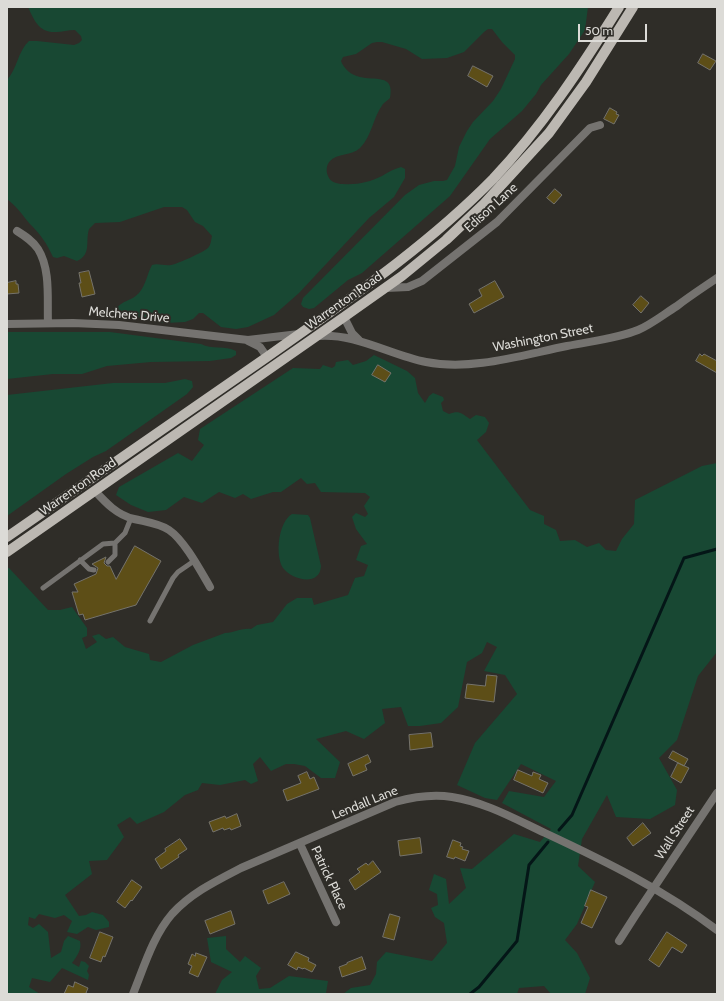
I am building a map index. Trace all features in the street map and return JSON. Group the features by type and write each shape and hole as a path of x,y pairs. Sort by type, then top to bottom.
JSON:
{"main road":[{"name":"Warrenton Road","path":"7,537 370,285 457,214 492,179 532,134 555,105 619,7"},
{"name":"Warrenton Road","path":"7,552 386,288 421,261 470,219 549,133 586,82 633,7"}],"street":[{"name":"Edison Lane","path":"386,288 408,287 422,281 497,222 590,128 600,125"},
{"path":"17,231 38,250 44,266 48,323"},
{"name":"Washington Street","path":"318,336 334,335 361,342 402,356 427,362 447,365 480,363 605,339 638,330 653,322 717,278"},
{"path":"344,317 352,333 361,342"},
{"name":"Melchers Drive","path":"7,324 48,323 119,325 248,340 300,334"},
{"path":"248,340 260,347 267,356"},
{"path":"95,491 111,508 130,518 158,524 169,530 180,540 210,586"},
{"name":"Wall Street","path":"619,941 717,793"},
{"name":"Lendall Lane","path":"133,994 157,937 172,914 185,901 216,881 241,868 395,802 424,796 447,796 469,800 500,812 594,856 654,888 717,930"},
{"name":"Patrick Place","path":"300,844 336,922"}],"lane":[{"path":"43,588 102,544 115,543 125,533 130,518"},
{"path":"108,562 115,555 115,543"},
{"path":"80,560 89,569 94,570"},
{"path":"150,621 173,578 178,572 194,561"}],"green space":[{"path":"28,7 588,7 585,30 569,54 541,85 536,94 522,111 490,139 450,196 362,273 348,280 314,308 309,309 303,307 301,304 303,298 405,195 419,185 434,181 447,180 455,166 459,147 467,131 473,122 493,101 501,89 515,59 515,55 492,29 488,29 464,52 447,58 422,59 406,49 382,42 372,43 356,54 343,57 341,61 342,64 348,71 360,77 386,81 391,90 390,98 380,109 367,138 360,148 357,151 333,158 329,163 327,166 327,174 329,178 338,184 363,183 401,167 405,169 405,178 394,197 369,218 299,293 274,315 248,327 236,329 221,327 203,313 199,313 193,319 185,322 165,323 154,322 119,313 115,310 121,304 139,293 152,265 174,264 196,255 209,247 212,236 203,226 195,222 187,210 182,207 164,207 120,222 95,223 89,229 85,255 77,261 64,256 57,258 53,257 40,235 16,207 7,199 7,80 13,71 22,50 29,41 74,45 82,40 81,36 75,30 50,32 41,28 35,21"},
{"path":"7,332 110,332 201,344 210,347 227,348 236,351 236,355 231,358 210,361 151,362 107,366 82,374 53,374 7,379"},
{"path":"374,355 407,371 415,378 418,393 425,403 429,396 433,393 443,397 444,400 441,403 443,411 449,414 455,412 460,413 470,419 476,415 485,417 489,423 486,432 477,440 530,510 544,516 544,524 556,530 560,541 575,540 587,547 599,543 606,550 616,551 622,539 634,524 635,500 702,466 717,463 717,652 698,676 677,740 659,758 677,790 675,805 650,819 616,817 607,795 582,839 578,866 595,882 577,924 565,940 577,953 590,978 585,994 551,994 544,986 519,988 517,994 343,994 351,988 370,985 376,974 377,962 386,952 432,961 447,943 444,923 435,917 431,908 438,905 437,894 429,890 434,874 446,879 449,904 466,888 460,868 472,869 514,834 540,842 551,829 502,803 509,791 544,797 556,781 521,764 497,800 485,798 457,785 475,743 517,694 505,675 484,671 497,647 487,642 482,653 467,662 458,707 441,723 408,726 401,707 382,709 385,723 364,739 346,731 316,739 340,762 335,778 321,778 305,766 294,764 286,764 271,771 260,757 253,764 258,781 251,784 245,780 220,785 202,783 198,790 185,795 164,812 137,824 130,817 117,825 124,837 107,860 89,861 92,874 65,895 79,916 92,912 103,915 109,922 109,927 96,930 88,927 77,934 67,932 72,921 64,915 55,918 39,914 35,919 29,917 28,925 33,928 39,924 48,932 51,958 61,952 64,941 68,936 80,941 80,950 72,963 79,967 81,961 85,962 89,966 87,971 89,975 88,980 62,968 50,982 32,978 29,987 40,994 7,994 7,568 9,568 48,610 60,610 72,607 87,628 87,636 82,638 86,649 97,642 92,636 99,634 106,639 113,637 125,647 149,654 150,660 161,662 193,645 225,633 251,629 257,625 273,622 287,604 297,598 312,598 314,605 348,595 355,578 364,576 368,565 356,560 361,546 367,544 356,529 352,517 356,513 365,517 368,514 364,506 370,497 365,493 321,492 315,483 307,484 301,478 281,492 273,492 251,499 243,494 235,498 219,492 202,503 184,497 166,510 148,512 131,505 116,495 119,487 178,453 192,461 204,445 198,440 200,429 293,368 320,369 323,365 332,368 335,366 336,362 348,360 353,365 366,361"},
{"path":"185,379 192,381 193,387 187,394 106,451 93,457 66,474 7,516 7,395 113,383 165,383"},
{"path":"292,514 308,515 310,518 321,566 316,577 311,579 293,576 283,568 281,563 279,556 279,540 281,531 287,518"},
{"path":"226,936 226,949 240,962 245,956 261,968 256,976 259,989 270,988 289,976 328,981 326,993 330,994 215,994 222,980 232,972 211,962 207,938"}],"building":[{"path":"703,54 716,61 710,70 698,63"},
{"path":"473,66 493,76 487,87 468,76"},
{"path":"610,108 619,115 614,124 604,119"},
{"path":"555,189 562,195 554,204 547,198"},
{"path":"89,271 95,294 82,297 79,283 81,283 79,273"},
{"path":"16,281 16,284 18,284 19,293 7,294 7,283"},
{"path":"495,281 504,297 474,313 469,304 482,296 479,290"},
{"path":"641,296 649,303 641,313 633,305"},
{"path":"700,354 702,356 704,354 717,361 717,373 696,361"},
{"path":"378,365 391,373 385,382 372,375"},
{"path":"135,546 161,561 136,605 85,620 83,614 79,615 72,592 78,592 74,584 96,574 98,568 92,564 106,557 104,563 107,566 110,566 116,579"},
{"path":"487,675 497,676 494,702 465,698 467,684 485,686"},
{"path":"431,733 433,747 410,750 409,735"},
{"path":"673,751 688,759 684,766 669,758"},
{"path":"368,755 371,762 365,765 367,770 353,776 348,764"},
{"path":"678,763 689,768 681,783 671,777"},
{"path":"518,770 532,776 533,772 541,775 539,779 548,783 543,793 514,780"},
{"path":"307,772 310,779 314,777 319,789 287,801 283,790 301,783 298,776"},
{"path":"237,814 241,826 231,830 230,828 224,830 223,828 213,832 209,822 225,816 226,818"},
{"path":"643,823 651,833 633,846 627,838"},
{"path":"420,838 422,853 400,856 398,841"},
{"path":"180,839 187,849 178,855 179,857 161,869 155,859 166,851 165,849"},
{"path":"453,840 461,843 460,846 463,847 462,849 469,851 465,861 455,857 454,859 447,857"},
{"path":"373,861 381,872 355,890 349,880 360,872 357,869 366,863 368,865"},
{"path":"132,880 142,887 125,908 117,902"},
{"path":"284,882 290,894 268,904 263,891"},
{"path":"591,890 607,897 592,928 581,923 588,907 585,906"},
{"path":"231,911 235,924 210,934 205,921"},
{"path":"390,914 400,917 394,940 383,937"},
{"path":"100,932 113,937 105,957 103,956 101,962 90,958"},
{"path":"667,932 687,945 682,953 672,947 659,967 649,960"},
{"path":"296,952 309,958 308,961 316,965 312,972 298,967 297,970 288,965"},
{"path":"196,953 207,957 198,977 189,973 192,966 188,964 192,954 195,956"},
{"path":"362,957 366,969 342,977 339,967"},
{"path":"75,982 88,988 86,993 89,994 64,994 68,985 73,987"}],"waterway":[{"path":"559,830 572,815 684,558 717,549"},
{"path":"470,994 479,987 517,941 529,865 548,842"}]}
